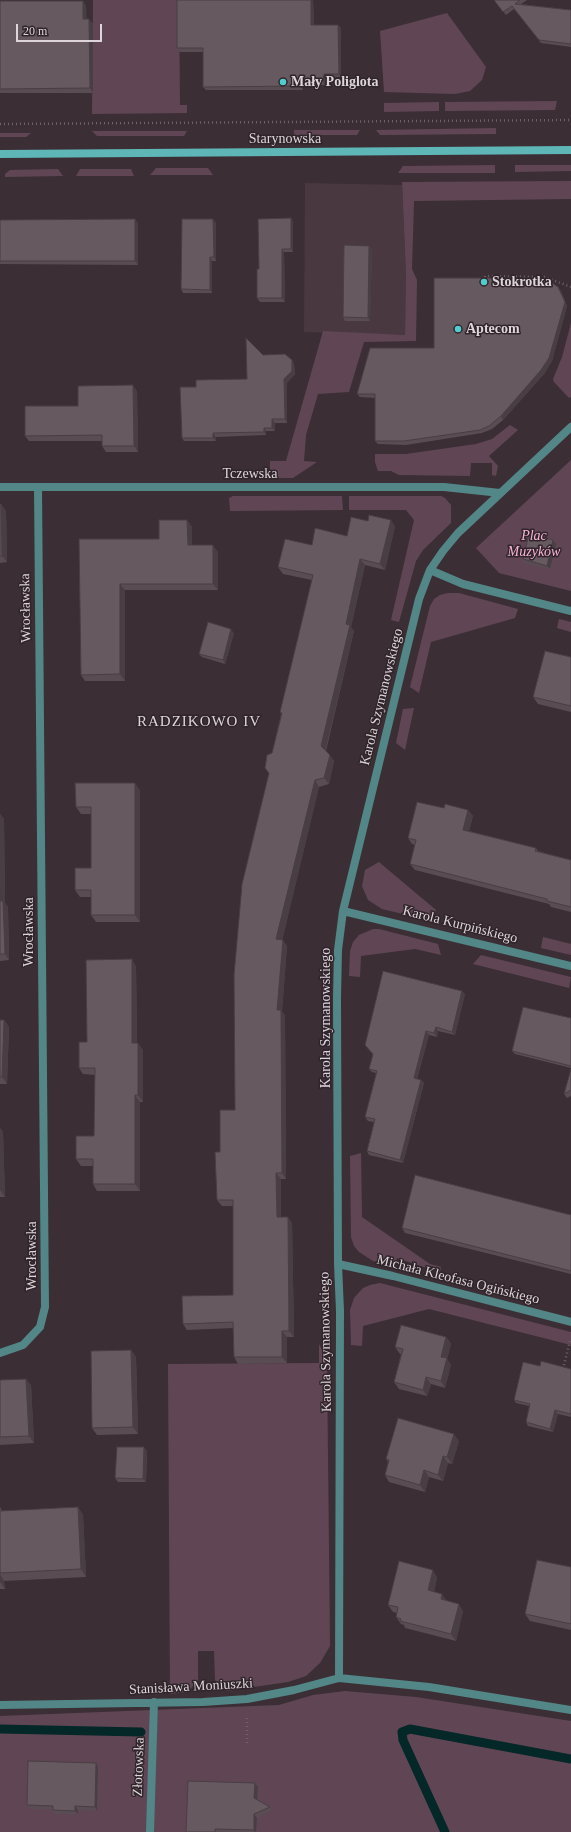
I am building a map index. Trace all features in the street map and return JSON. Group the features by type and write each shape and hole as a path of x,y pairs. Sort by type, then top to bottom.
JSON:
{"street":[{"name":"Starynowska","path":"0,154 571,150"},
{"name":"Karola Szymanowskiego","path":"339,1678 340,1311 338,1264 337,998 338,950 343,910 419,599 430,570 442,551 458,533 571,427"},
{"name":"Tczewska","path":"0,487 444,486 500,493"},
{"name":"Wrocławska","path":"0,1353 23,1345 32,1336 40,1327 45,1307 38,487"},
{"path":"430,570 463,584 571,611"},
{"name":"Karola Kurpińskiego","path":"343,910 571,966"},
{"name":"Michała Kleofasa Ogińskiego","path":"338,1264 393,1276 571,1322"},
{"name":"Stanisława Moniuszki","path":"0,1705 246,1699 294,1690 339,1678 428,1688 571,1710"},
{"name":"Złotowska","path":"150,1832 154,1702"}],"path":[{"path":"0,124 571,120"},
{"path":"484,282 484,276 545,277 571,287"},
{"path":"562,1370 571,1338"},
{"path":"246,1699 247,1743"}],"shaded area":[{"path":"305,183 402,185 406,274 405,335 304,332"}],"green space":[{"path":"93,0 179,0 180,105 187,105 187,113 92,114"},
{"path":"447,13 486,67 482,80 470,91 455,94 384,92 380,31"},
{"path":"557,101 555,110 445,111 445,102"},
{"path":"439,102 439,111 384,112 384,103"},
{"path":"496,128 496,134 380,135 376,130"},
{"path":"294,130 360,130 357,135 294,135"},
{"path":"92,131 187,131 184,136 97,136"},
{"path":"0,133 31,133 26,137 0,137"},
{"path":"495,165 495,173 398,173 403,166"},
{"path":"515,165 571,165 571,171 515,172"},
{"path":"156,168 208,168 213,175 150,175"},
{"path":"58,169 63,176 5,177 5,174 10,170"},
{"path":"80,169 131,169 134,176 76,176"},
{"path":"571,181 571,199 414,201 412,269 417,280 416,341 364,342 349,392 318,394 306,435 304,461 317,462 293,478 274,478 270,472 270,461 286,461 323,331 405,335 406,274 402,182"},
{"path":"571,323 571,397 569,398 553,379 562,357"},
{"path":"510,425 518,430 489,456 498,466 496,476 492,475 492,463 471,463 470,476 399,475 391,471 378,471 375,462 375,454 406,454 476,444 492,439"},
{"name":"Plac Muzyków","path":"571,460 571,591 499,573 476,548"},
{"path":"233,496 342,496 343,510 230,511 229,498"},
{"path":"349,496 441,496 451,505 451,523 423,550 416,561 399,622 391,620 414,520 406,510 349,510"},
{"path":"459,593 518,609 515,618 431,642 419,693 410,687 430,606 434,599 440,595"},
{"path":"559,619 571,622 571,632 557,628"},
{"path":"414,708 405,750 396,743 403,709"},
{"path":"379,862 436,910 432,921 382,909 368,900 362,886 365,870"},
{"path":"373,929 379,929 438,944 441,955 415,949 361,956 360,977 349,976 350,951 353,942 359,935"},
{"path":"543,937 571,944 571,955 541,948"},
{"path":"481,955 571,977 569,988 473,964"},
{"path":"361,1153 362,1217 430,1264 441,1267 439,1278 435,1277 436,1271 397,1258 395,1266 373,1261 359,1252 354,1246 351,1237 350,1156"},
{"path":"380,1283 571,1332 571,1345 429,1309 363,1326 362,1346 351,1345 350,1310 354,1298 363,1288"},
{"path":"319,1344 327,1359 330,1646 320,1663 306,1676 288,1682 226,1691 215,1680 214,1651 198,1651 198,1681 187,1692 170,1694 168,1364 319,1363"},
{"path":"345,1691 416,1697 571,1721 571,1832 0,1832 0,1716 279,1705 313,1695"}],"building":[{"path":"177,0 311,0 311,25 338,25 339,74 324,74 323,81 300,82 300,86 203,87 203,48 177,48"},
{"path":"494,0 520,0 515,4 571,10 571,44 539,40 512,6 503,12"},
{"path":"0,1 83,1 83,19 89,19 90,88 0,89"},
{"path":"291,218 291,249 282,249 282,298 257,298 257,269 259,269 258,219"},
{"path":"135,219 135,261 0,261 0,220"},
{"path":"182,219 213,219 214,257 210,257 210,290 181,289"},
{"path":"344,245 369,246 368,318 343,317"},
{"path":"434,278 535,278 549,281 558,287 565,302 549,358 541,370 501,416 489,426 480,430 404,441 375,441 375,394 357,394 370,348 434,348"},
{"path":"246,338 263,355 285,354 292,360 292,371 284,379 285,419 272,419 272,428 264,428 264,432 213,433 213,438 182,438 180,387 196,387 196,380 247,379"},
{"path":"133,385 134,446 102,446 102,435 25,436 25,406 78,406 78,386"},
{"path":"1,504 2,556 0,556"},
{"path":"369,515 391,520 380,564 360,559 346,624 350,625 321,746 330,755 324,778 315,780 276,939 283,940 277,1010 281,1010 282,1173 276,1173 277,1217 288,1217 289,1331 282,1331 282,1357 234,1357 233,1322 183,1324 182,1296 233,1295 233,1200 217,1200 215,1152 220,1152 220,1110 235,1110 234,975 242,884 269,773 265,768 267,755 272,753 282,713 280,712 313,575 278,567 285,539 312,545 315,528 347,536 351,517 368,521"},
{"path":"159,520 187,520 188,545 213,545 213,584 120,584 120,674 81,675 79,539 159,539"},
{"path":"529,534 553,540 547,566 523,559"},
{"path":"208,622 231,629 223,660 199,654"},
{"path":"545,651 571,657 571,706 533,697"},
{"path":"75,783 135,783 135,915 91,915 91,890 75,890 75,868 91,868 91,807 76,807"},
{"path":"417,802 444,808 445,804 468,810 463,830 536,848 535,851 571,860 571,907 547,901 547,899 410,864 416,840 408,838"},
{"path":"0,901 3,901 5,954 0,954"},
{"path":"132,959 132,1043 138,1043 138,1095 135,1095 135,1184 93,1184 93,1159 76,1159 76,1136 94,1136 95,1068 79,1068 79,1042 87,1042 86,960"},
{"path":"383,971 462,991 452,1032 436,1027 434,1033 426,1031 414,1078 421,1080 400,1160 367,1151 375,1119 365,1117 377,1071 369,1069 373,1054 365,1045"},
{"path":"523,1007 571,1018 571,1066 512,1051"},
{"path":"0,1020 4,1020 2,1077 0,1077"},
{"path":"571,1069 571,1090 564,1094"},
{"path":"415,1175 571,1215 571,1271 402,1228"},
{"path":"401,1325 446,1337 441,1357 447,1358 441,1381 426,1377 423,1390 394,1382 403,1349 395,1347"},
{"path":"131,1350 133,1427 92,1428 91,1351"},
{"path":"541,1361 571,1369 571,1414 555,1410 550,1429 526,1422 530,1404 514,1400 523,1362 540,1366"},
{"path":"26,1379 29,1436 0,1437 0,1380"},
{"path":"398,1418 454,1434 447,1457 443,1456 438,1475 424,1470 420,1485 385,1475 389,1460 386,1459"},
{"path":"117,1447 144,1447 143,1479 115,1478"},
{"path":"78,1507 81,1569 0,1573 0,1511"},
{"path":"537,1560 571,1567 571,1624 525,1614"},
{"path":"399,1561 433,1570 428,1590 442,1594 441,1599 459,1604 451,1634 400,1621 401,1619 396,1617 398,1607 388,1605"},
{"path":"28,1761 96,1763 95,1807 75,1806 75,1811 53,1810 53,1806 27,1805"},
{"path":"188,1781 255,1783 254,1798 270,1807 254,1814 254,1830 215,1829 215,1832 186,1832"}],"waterway":[{"path":"0,1729 141,1732"},
{"path":"445,1832 403,1740 402,1732 410,1729 571,1759"}],"place":[{"name":"Mały Poliglota","path":"283,82"},
{"name":"Stokrotka","path":"484,282"},
{"name":"Aptecom","path":"458,329"}],"district":[{"name":"RADZIKOWO IV","path":"199,722"}]}
